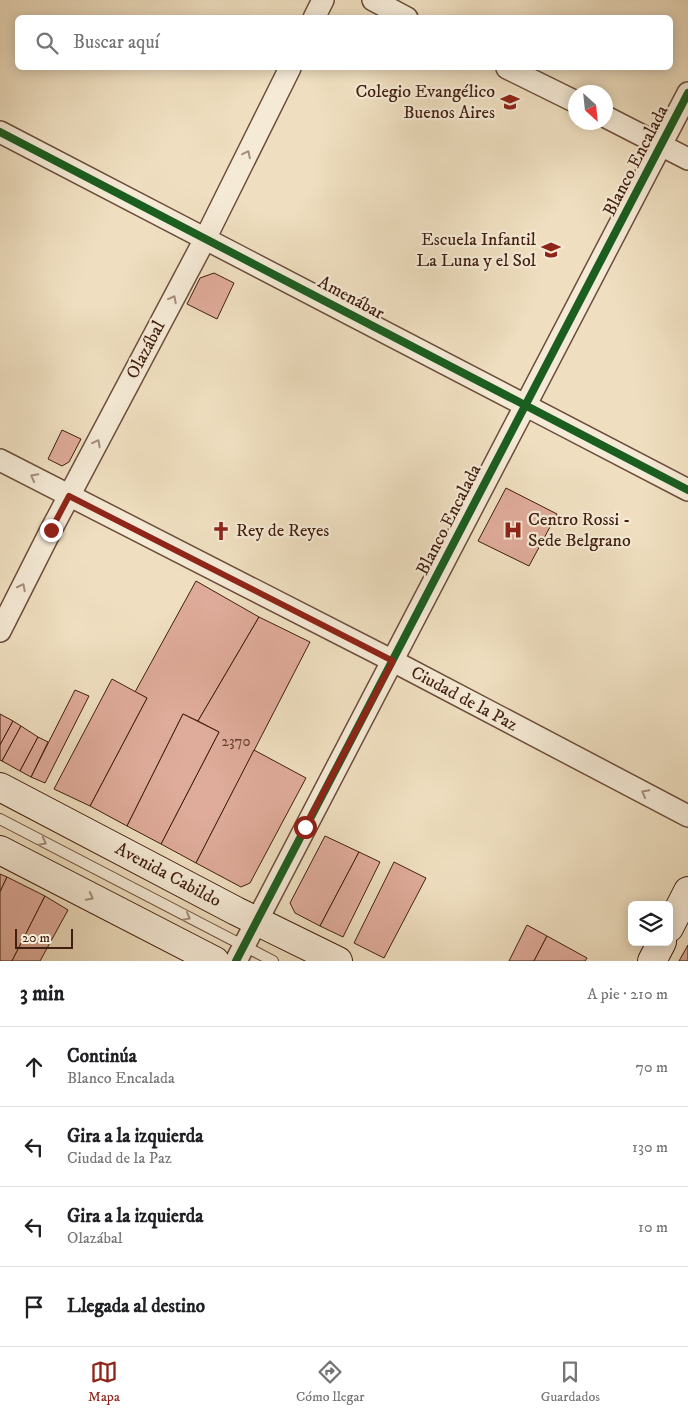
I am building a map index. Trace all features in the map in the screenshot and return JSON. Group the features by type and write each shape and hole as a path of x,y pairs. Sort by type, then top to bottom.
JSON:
{"main road":[{"name":"Avenida Cabildo","path":"0,787 248,937 338,961"},
{"path":"0,850 214,961"},
{"path":"673,920 688,891"},
{"path":"652,961 660,946"}],"street":[{"path":"316,15 323,0"},
{"path":"373,0 402,15"},
{"name":"Olazábal","path":"0,631 205,239 289,70"},
{"path":"511,70 568,98"},
{"name":"Blanco Encalada","path":"248,937 688,92"},
{"path":"613,120 688,159"},
{"name":"Amenábar","path":"0,132 688,490"},
{"name":"Ciudad de la Paz","path":"0,460 393,661 688,816"}],"lane":[{"path":"0,819 248,937 273,961"}],"building":[{"path":"214,273 234,283 217,319 187,304 200,278"},
{"path":"62,430 81,439 69,462 62,466 48,459"},
{"path":"506,488 557,514 529,566 478,541"},
{"path":"196,581 259,617 198,721 183,714 127,826 90,806 147,698 135,692"},
{"path":"259,617 310,642 196,863 161,844 219,732 198,721"},
{"path":"112,679 147,698 90,806 54,789"},
{"path":"75,690 89,696 45,783 31,777"},
{"path":"0,714 13,721 0,745"},
{"path":"183,714 219,732 161,844 127,826"},
{"path":"13,721 21,726 2,761 0,760 0,745"},
{"path":"21,726 38,737 20,771 2,761"},
{"path":"38,737 48,742 31,777 20,771"},
{"path":"254,750 306,778 250,883 241,887 196,863"},
{"path":"325,836 359,852 320,926 295,913 290,903"},
{"path":"359,852 380,862 343,937 320,926"},
{"path":"394,862 426,878 384,958 354,943"},
{"path":"0,874 7,877 0,892"},
{"path":"7,877 45,896 12,961 0,961 0,892"},
{"path":"45,896 68,910 40,961 12,961"},
{"path":"527,925 547,936 534,961 509,961"},
{"path":"547,936 587,958 585,961 534,961"},
{"path":"688,945 688,961 679,961"}],"cycle path":[{"path":"236,961 688,93"},
{"path":"0,132 688,490"}],"place":[{"name":"Colegio Evangélico Buenos Aires","path":"510,102"},
{"name":"Escuela Infantil La Luna y el Sol","path":"551,250"},
{"name":"Centro Rossi - Sede Belgrano","path":"513,530"},
{"name":"Rey de Reyes","path":"221,531"}],"route":[{"path":"51,530 69,496 393,661 305,827"}]}
